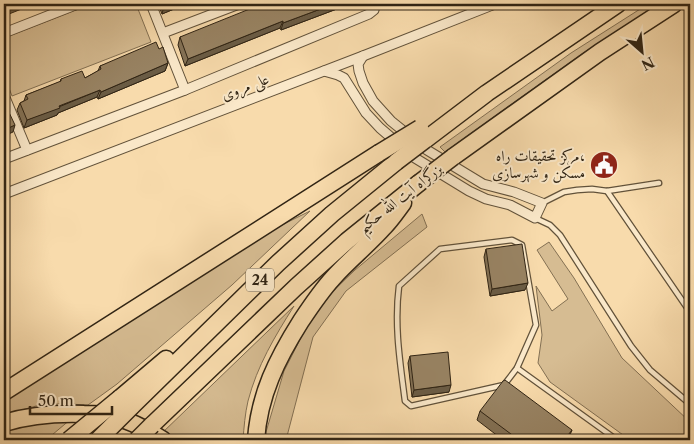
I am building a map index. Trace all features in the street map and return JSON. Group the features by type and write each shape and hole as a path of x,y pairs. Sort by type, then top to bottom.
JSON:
{"highway":[{"name":"بزرگراه آیت الله حکیم","path":"126,402 332,214 396,162 423,134 618,4"},
{"name":"بزرگراه آیت الله حکیم","path":"137,440 325,261 418,182 600,52 674,4"},
{"path":"4,392 379,152 423,134"},
{"path":"256,440 262,402 277,362 288,342 321,292 350,260 386,226 418,182"},
{"path":"69,440 126,402"},
{"path":"98,440 126,402"},
{"path":"4,423 19,418 45,414 64,413 110,416 136,424 163,440"}],"street":[{"path":"4,33 78,4"},
{"path":"151,4 185,90"},
{"path":"163,33 239,4"},
{"path":"4,159 185,90 369,14 374,10 375,4"},
{"name":"علی مروی","path":"4,194 495,4"},
{"path":"324,71 344,78 366,113 380,128 415,158 469,191 486,199 510,205 534,218 542,203 514,192 483,184 427,150 391,121 373,101 363,82 358,64 362,56"},
{"path":"4,95 26,150"},
{"path":"510,205 514,192"}],"lane":[{"path":"690,127 690,133"},
{"path":"542,203 564,192 592,189 608,191 659,183"},
{"path":"608,191 690,312"},
{"path":"534,218 550,225 560,235 631,346 650,370 690,404"},
{"path":"512,240 522,245 536,325 517,368 504,386 411,406 405,401 396,328 398,286 440,249 512,240"},
{"path":"517,368 617,440"}],"shaded area":[{"path":"91,4 136,4 151,42 12,96 4,75 4,38"},
{"path":"648,4 660,4 583,53 445,152 440,147 571,53"},
{"path":"310,211 232,285 117,384 88,405 51,404 4,415 4,399 278,227"},
{"path":"422,214 427,227 346,291 313,337 286,440 266,440 266,432 284,371 309,322 329,295 355,270"},
{"path":"549,242 574,278 622,358 690,422 690,440 630,440 550,382 538,363 542,335 536,286 552,311 568,299 537,250"},
{"path":"294,306 273,340 256,376 247,406 243,440 169,440 161,434"},
{"path":"71,419 46,440 4,440 4,428"}],"building":[{"path":"4,4 19,4 4,10"},
{"path":"262,4 334,4 283,23 283,21 188,59 180,37"},
{"path":"156,42 159,49 163,47 168,63 101,92 100,90 27,120 20,103 28,99 26,95 82,71 85,78 101,69 100,66"},
{"path":"4,105 15,125 4,130"},
{"path":"522,244 528,283 492,289 486,249"},
{"path":"448,352 451,385 414,390 410,356"},
{"path":"505,380 572,430 564,440 519,440 480,411"}],"place":[{"name":"مرکز تحقیقات راه، مسکن و شهرسازی","path":"604,165"}]}
